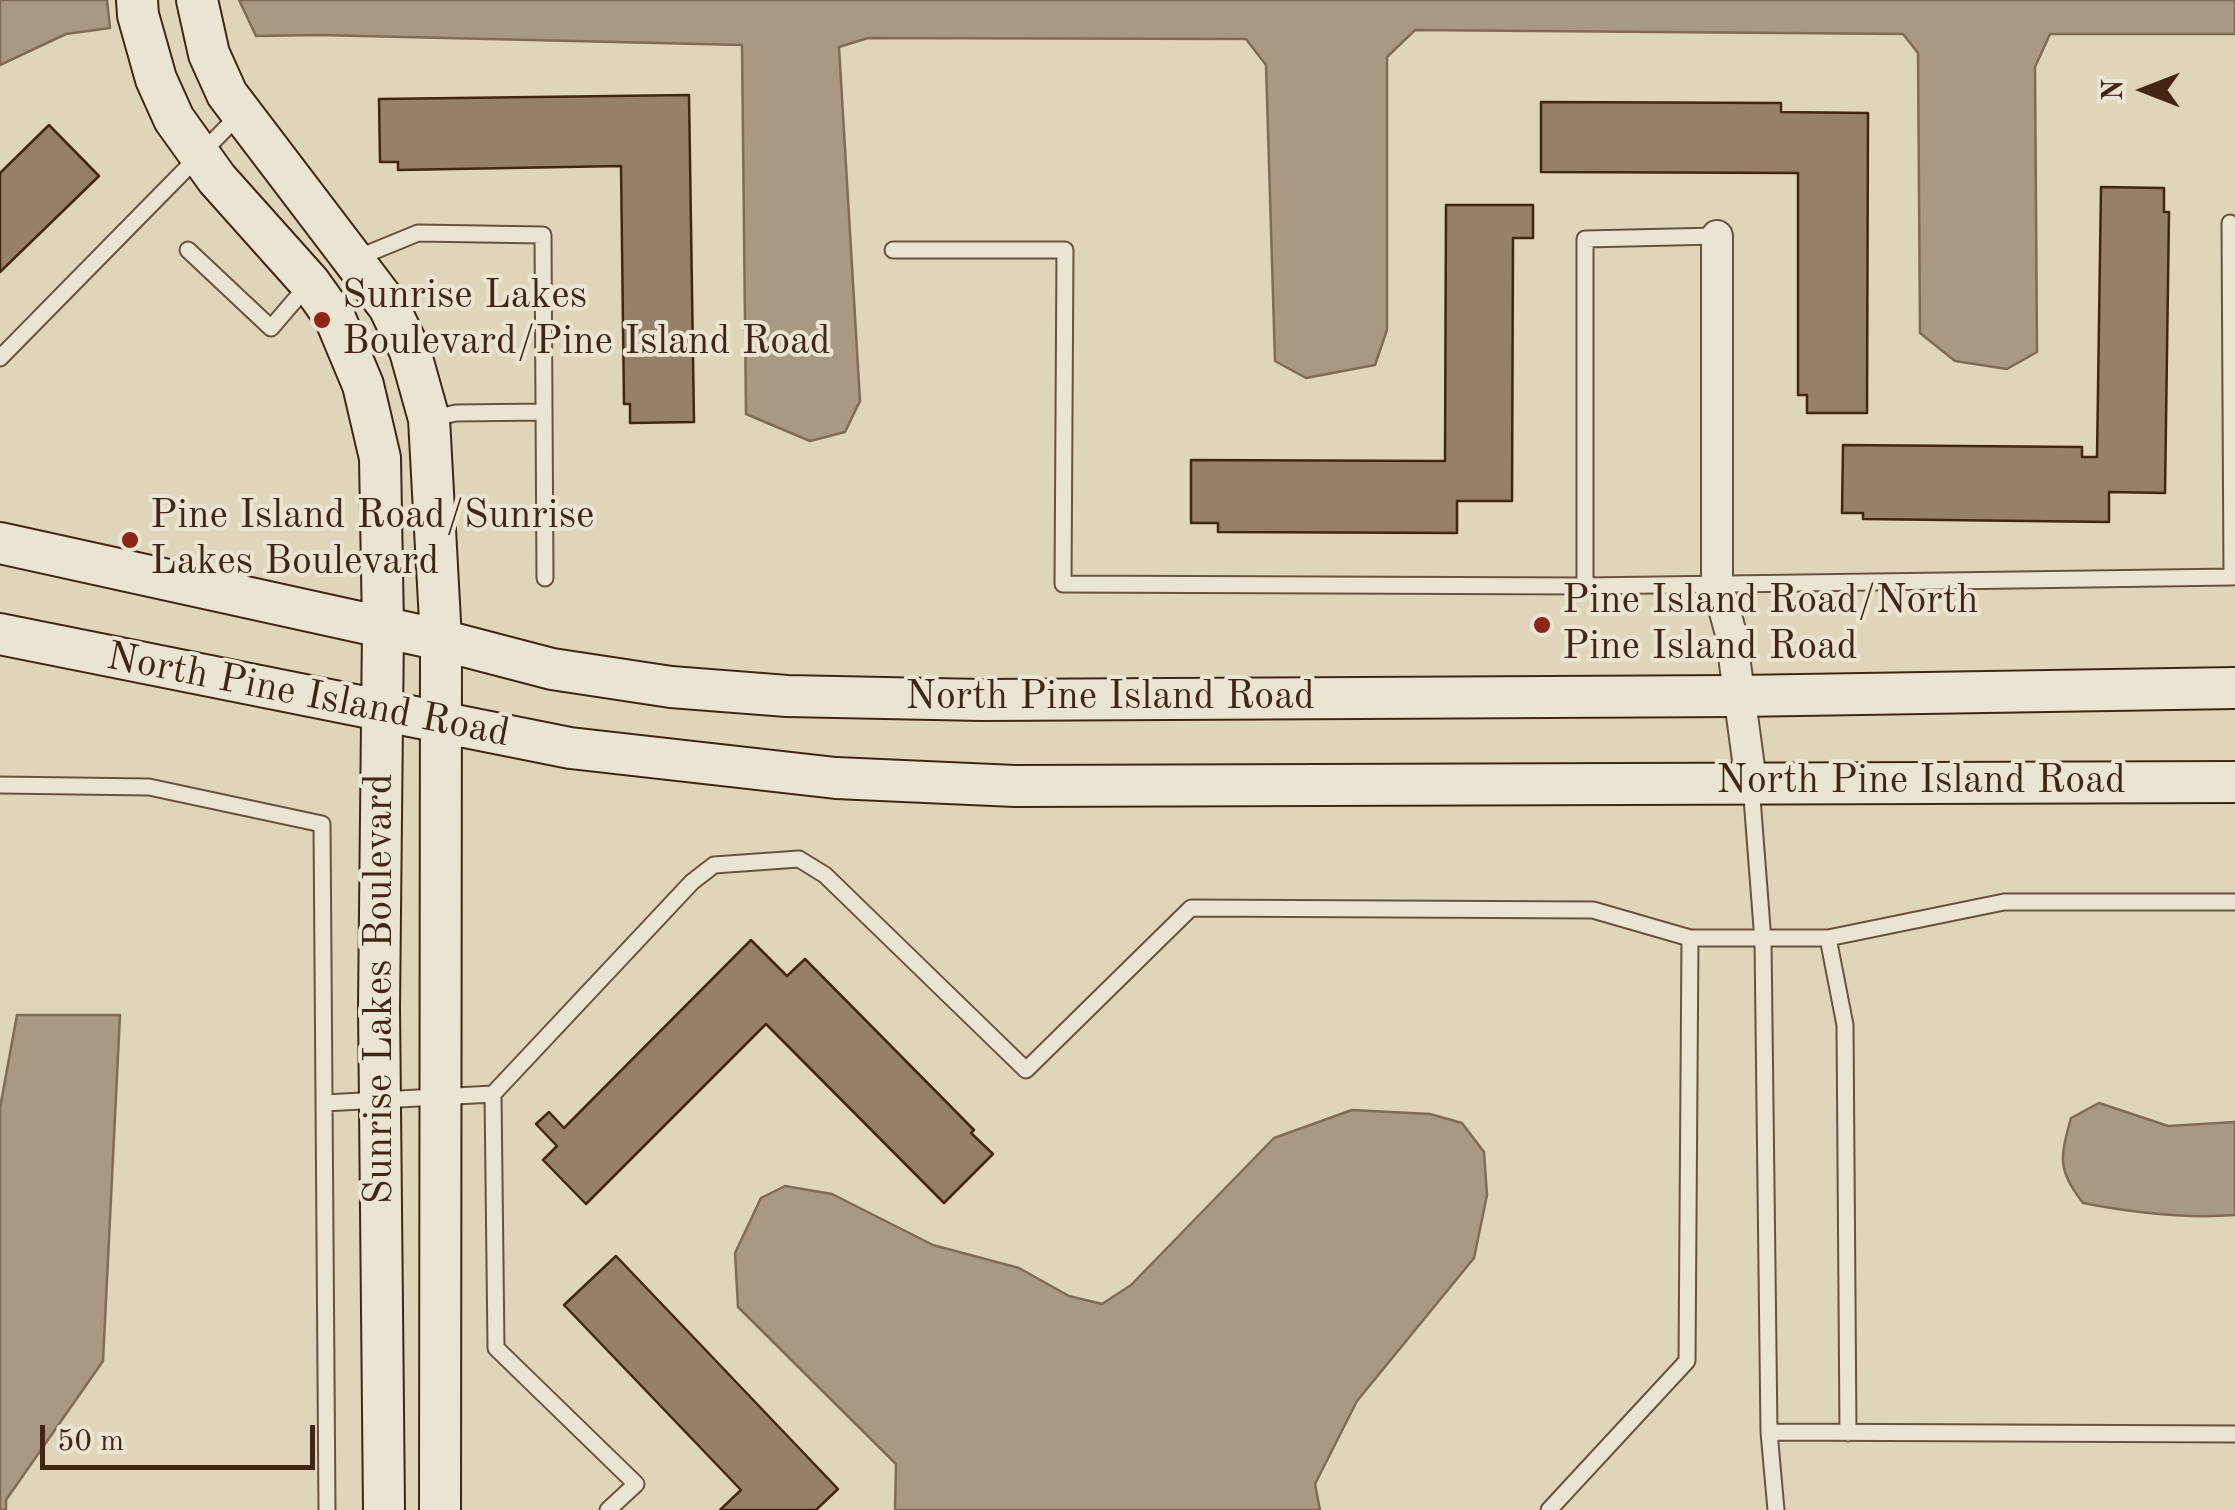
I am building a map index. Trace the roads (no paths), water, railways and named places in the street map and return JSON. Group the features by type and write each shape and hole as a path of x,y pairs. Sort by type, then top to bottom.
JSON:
{"main road":[{"name":"Sunrise Lakes Boulevard","path":"137,0 156,79 174,119 217,179 310,283 334,318 363,385 380,458 384,1510"},
{"name":"Sunrise Lakes Boulevard","path":"198,0 209,54 226,94 389,306 410,350 429,419 441,640 440,1510"},
{"name":"North Pine Island Road","path":"0,543 441,640 552,669 671,687 787,696 982,700 1738,696 2235,688"},
{"name":"North Pine Island Road","path":"0,634 570,748 836,778 1015,786 2235,782"}],"street":[{"path":"1717,236 1716,584 1730,634 1751,782"}],"lane":[{"path":"0,358 241,113"},
{"path":"892,250 1065,250 1063,584 1585,586 2232,577 2230,223"},
{"path":"354,259 418,233 542,235 545,578"},
{"path":"1585,586 1586,239 1717,236"},
{"path":"188,250 271,328 310,283"},
{"path":"429,419 456,413 544,412"},
{"path":"1751,782 1764,940 1769,1432 1776,1510"},
{"path":"0,785 148,787 322,824 328,1510"},
{"path":"324,1104 493,1094 692,882 714,864 799,858 826,875 1026,1070 1192,908 1593,910 1690,938 1764,940 1828,938 2004,902 2235,902"},
{"path":"1550,1510 1686,1361 1690,938"},
{"path":"1828,938 1845,1025 1848,1432"},
{"path":"493,1094 496,1348 636,1484 608,1510"},
{"path":"1769,1432 2235,1434"}],"place":[{"name":"Sunrise Lakes Boulevard/Pine Island Road","path":"322,320"},
{"name":"Pine Island Road/Sunrise Lakes Boulevard","path":"130,540"},
{"name":"Pine Island Road/North Pine Island Road","path":"1542,625"}]}
